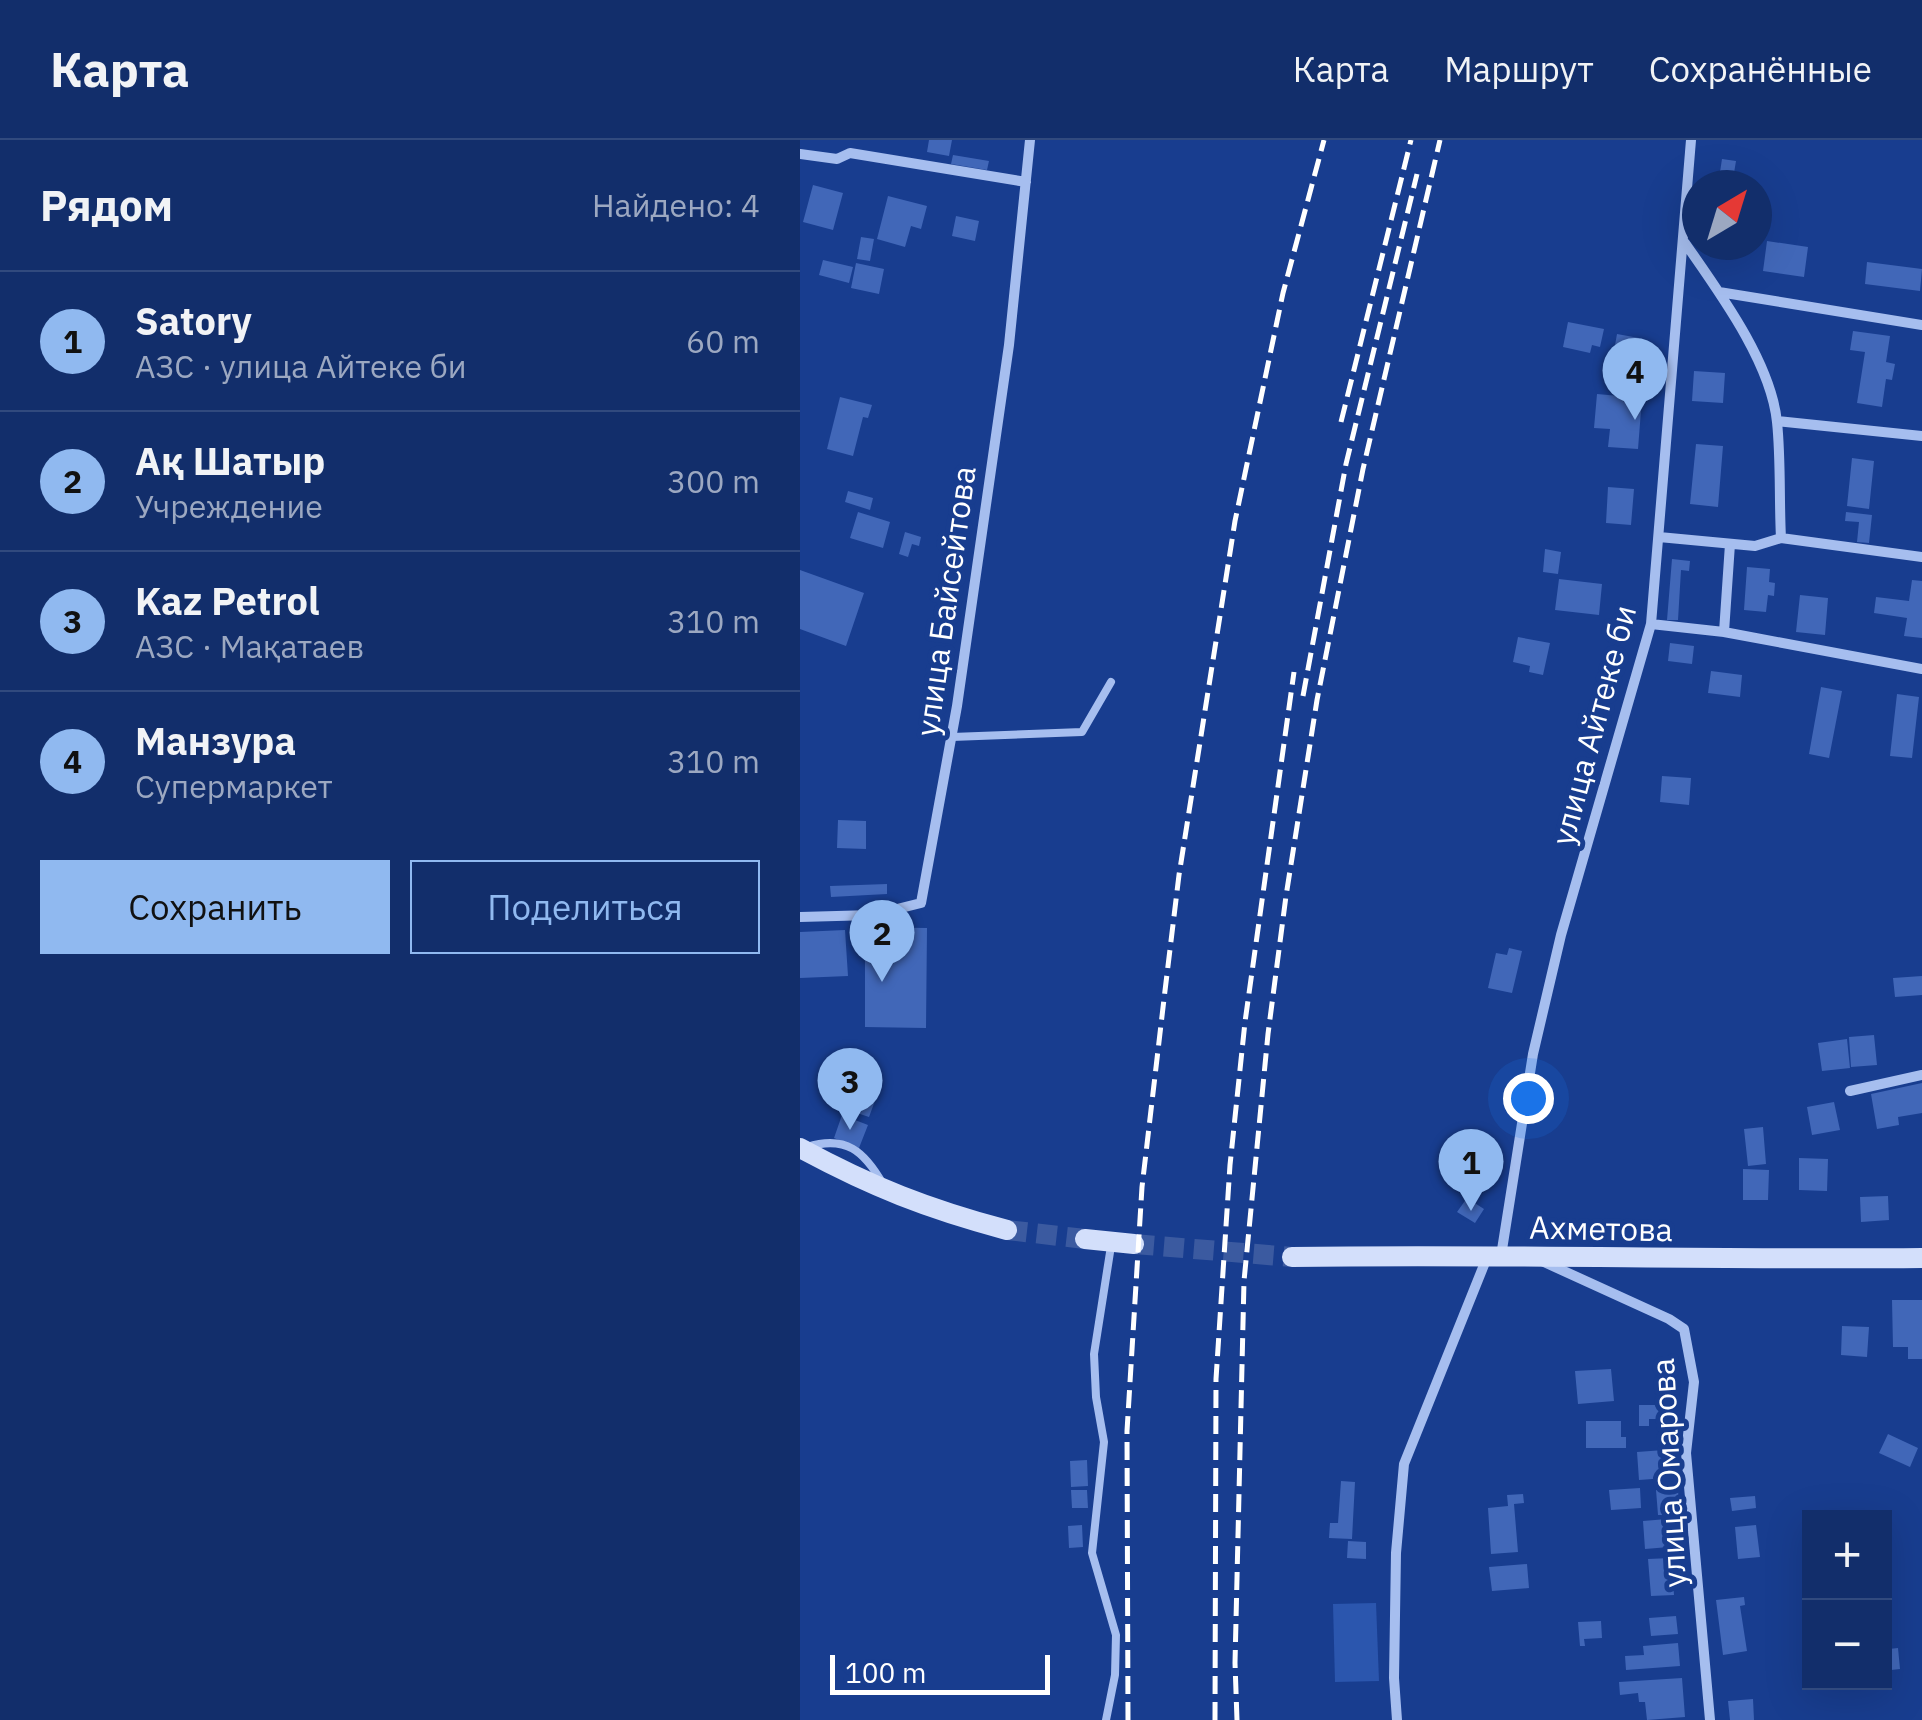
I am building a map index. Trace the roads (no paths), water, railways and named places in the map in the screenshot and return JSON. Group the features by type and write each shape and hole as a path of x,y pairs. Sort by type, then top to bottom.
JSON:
{"main road":[{"path":"800,1148 938,1212 1008,1230"},
{"path":"1085,1238 1134,1244"},
{"name":"Ахметова","path":"1292,1257 1922,1258"}],"street":[{"name":"улица Байсейтова","path":"800,917 873,915 921,904 952,736 1009,345 1030,140"},
{"name":"улица Айтеке би","path":"1689,170 1691,140"},
{"path":"800,154 837,159 850,153 1026,182"},
{"name":"улица Айтеке би","path":"1397,1720 1396,1553 1404,1464 1495,1255 1533,1054 1561,934 1650,624 1682,260"},
{"path":"1697,260 1719,292 1762,372 1777,420 1781,538"},
{"path":"1719,292 1922,325"},
{"path":"1777,420 1922,436"},
{"path":"1659,537 1754,546 1781,538 1922,557"},
{"path":"1724,632 1730,544"},
{"path":"1650,624 1724,632 1922,669"},
{"path":"1850,1091 1922,1075"},
{"name":"улица Омарова","path":"1534,1257 1684,1329 1694,1382 1686,1454 1710,1720"}],"lane":[{"path":"952,736 1082,732 1111,682"},
{"path":"1106,1720 1115,1676 1116,1635 1092,1553 1104,1442 1094,1354 1112,1242"}],"tunnel":[{"path":"1007,1230 1085,1239"},
{"path":"1134,1244 1292,1257"}],"railway":[{"path":"1128,1720 1127,1431 1142,1187 1179,875 1235,521 1283,293 1324,140"},
{"path":"1341,422 1411,140"},
{"path":"1237,1720 1244,1281 1268,1034 1317,700 1363,469 1440,140"},
{"path":"1303,696 1346,464 1417,174"},
{"path":"1215,1720 1216,1379 1230,1165 1245,1022 1294,672"}],"place":[{"name":"Манзура","path":"1635,420"},
{"name":"Ақ Шатыр","path":"882,982"},
{"name":"Kaz Petrol","path":"850,1130"},
{"name":"Satory","path":"1471,1211"}]}
